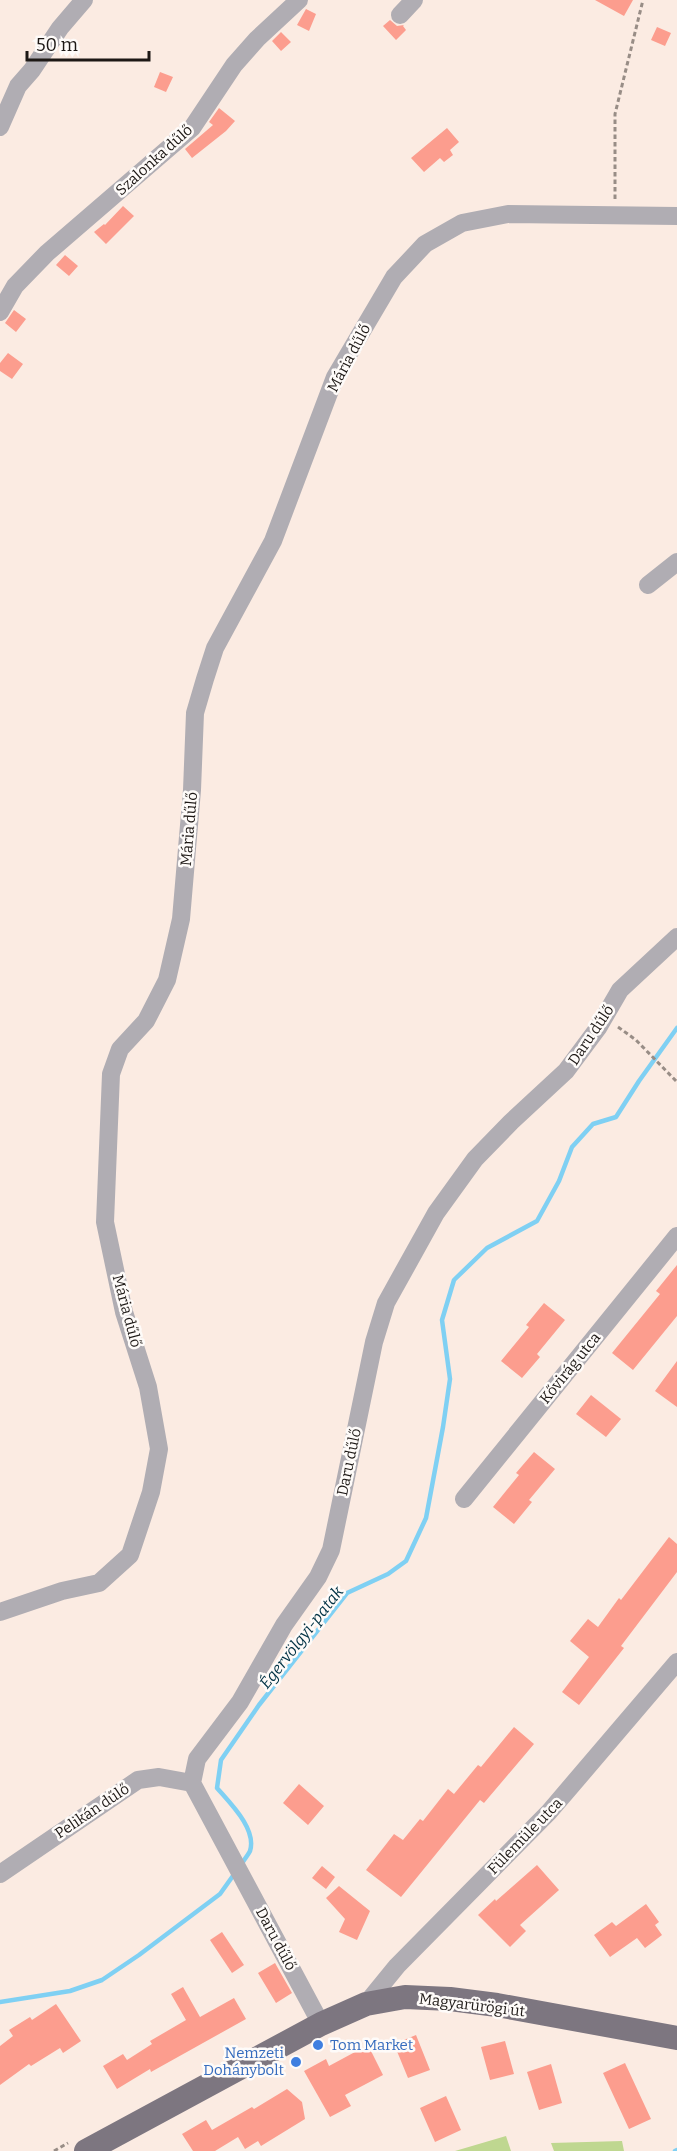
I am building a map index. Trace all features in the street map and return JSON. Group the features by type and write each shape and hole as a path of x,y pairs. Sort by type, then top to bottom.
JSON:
{"main road":[{"name":"Magyarürögi út","path":"86,2151 321,2024 366,2004 405,1997 450,1999 497,2005 677,2038"}],"street":[{"path":"2,115 18,86 32,70 60,28 84,0"},
{"name":"Szalonka dűlő","path":"0,312 15,286 47,253 192,128 234,65 257,39 299,0"},
{"path":"400,15 414,0"},
{"name":"Mária dűlő","path":"0,1612 62,1591 99,1582 130,1555 151,1492 159,1449 148,1387 124,1312 105,1222 111,1074 120,1049 146,1021 167,980 181,919 192,790 195,713 215,648 273,541 335,377 394,277 425,244 462,223 508,214 677,216"},
{"path":"648,585 677,562"},
{"name":"Daru dűlő","path":"321,2024 192,1784 197,1759 240,1702 284,1625 318,1577 331,1550 374,1342 386,1303 436,1213 475,1159 566,1071 598,1028 620,990 677,937"},
{"name":"Kővirág utca","path":"464,1499 677,1236"},
{"name":"Fülemüle utca","path":"366,2004 397,1966 549,1812 677,1662"},
{"name":"Pelikán dűlő","path":"0,1874 138,1780 159,1777 192,1784"}],"path":[{"path":"615,215 615,114 643,0"},
{"path":"620,1027 677,1082"}],"green space":[{"path":"506,2136 511,2151 455,2151"},
{"path":"622,2141 624,2151 554,2151 551,2143"}],"building":[{"path":"595,0 633,0 624,16"},
{"path":"306,9 316,14 309,31 297,25"},
{"path":"390,20 397,26 404,25 406,30 396,40 383,26"},
{"path":"657,27 671,33 665,46 651,40"},
{"path":"281,32 291,42 281,51 272,41"},
{"path":"160,72 173,77 166,92 154,87"},
{"path":"219,108 235,121 192,158 185,149 213,125 209,122"},
{"path":"447,128 459,142 450,150 453,155 444,162 440,158 424,172 411,158"},
{"path":"123,206 134,216 106,244 94,232 105,225"},
{"path":"65,255 78,266 69,276 56,265"},
{"path":"14,310 26,319 16,332 5,323"},
{"path":"8,353 23,364 12,379 0,371 0,363"},
{"path":"677,1265 677,1316 633,1370 612,1353 660,1294 656,1291"},
{"path":"544,1303 565,1320 537,1354 540,1357 522,1378 501,1361 529,1327 526,1325"},
{"path":"677,1361 677,1407 655,1391"},
{"path":"591,1395 621,1419 606,1437 576,1414"},
{"path":"534,1452 555,1469 529,1500 532,1502 514,1524 493,1507 519,1475 516,1473"},
{"path":"669,1537 677,1544 677,1572 621,1646 624,1648 579,1705 562,1692 589,1657 570,1641 588,1619 598,1627"},
{"path":"514,1727 534,1744 484,1803 480,1800 401,1897 366,1870 394,1834 403,1840 420,1819 423,1821 448,1789 454,1794 478,1765 481,1767"},
{"path":"299,1784 324,1806 308,1825 283,1803"},
{"path":"537,1865 559,1890 520,1925 526,1931 510,1947 478,1915"},
{"path":"322,1866 335,1877 326,1889 312,1878"},
{"path":"339,1886 370,1911 357,1940 339,1932 345,1919 326,1898"},
{"path":"646,1904 659,1922 655,1925 662,1935 645,1948 637,1938 610,1957 594,1935 612,1922 616,1926"},
{"path":"222,1932 244,1965 232,1973 210,1940"},
{"path":"275,1963 292,1993 276,2003 258,1973"},
{"path":"183,1987 200,2017 234,1998 246,2019 151,2072 150,2069 117,2089 103,2066 123,2054 127,2060 152,2044 150,2041 186,2020 171,1994"},
{"path":"56,2004 81,2041 63,2053 60,2048 31,2066 29,2064 0,2085 0,2046 13,2036 9,2030 30,2017 32,2020"},
{"path":"416,2035 430,2070 408,2078 394,2044"},
{"path":"505,2041 514,2074 490,2080 481,2047"},
{"path":"368,2045 383,2075 345,2095 351,2106 330,2117 304,2071 326,2059 329,2066"},
{"path":"625,2063 651,2119 629,2129 603,2073"},
{"path":"551,2064 562,2103 539,2110 527,2072"},
{"path":"287,2089 302,2102 305,2119 261,2146 258,2141 245,2149 238,2137 215,2151 193,2151 182,2134 206,2120 212,2130"},
{"path":"446,2096 461,2130 435,2142 420,2108"}],"waterway":[{"name":"Égervölgyi-patak","path":"242,1863 250,1851 250,1834 241,1817 217,1788 221,1760 259,1705 347,1593 388,1574 406,1561 426,1518 450,1379 442,1320 454,1280 487,1248 537,1221 559,1181 572,1147 593,1124 616,1117 677,1028"},
{"name":"Égervölgyi-patak","path":"0,2002 70,1991 102,1980 220,1894 235,1873"}],"place":[{"name":"Tom Market","path":"318,2045"},
{"name":"Nemzeti Dohánybolt","path":"296,2062"}]}
